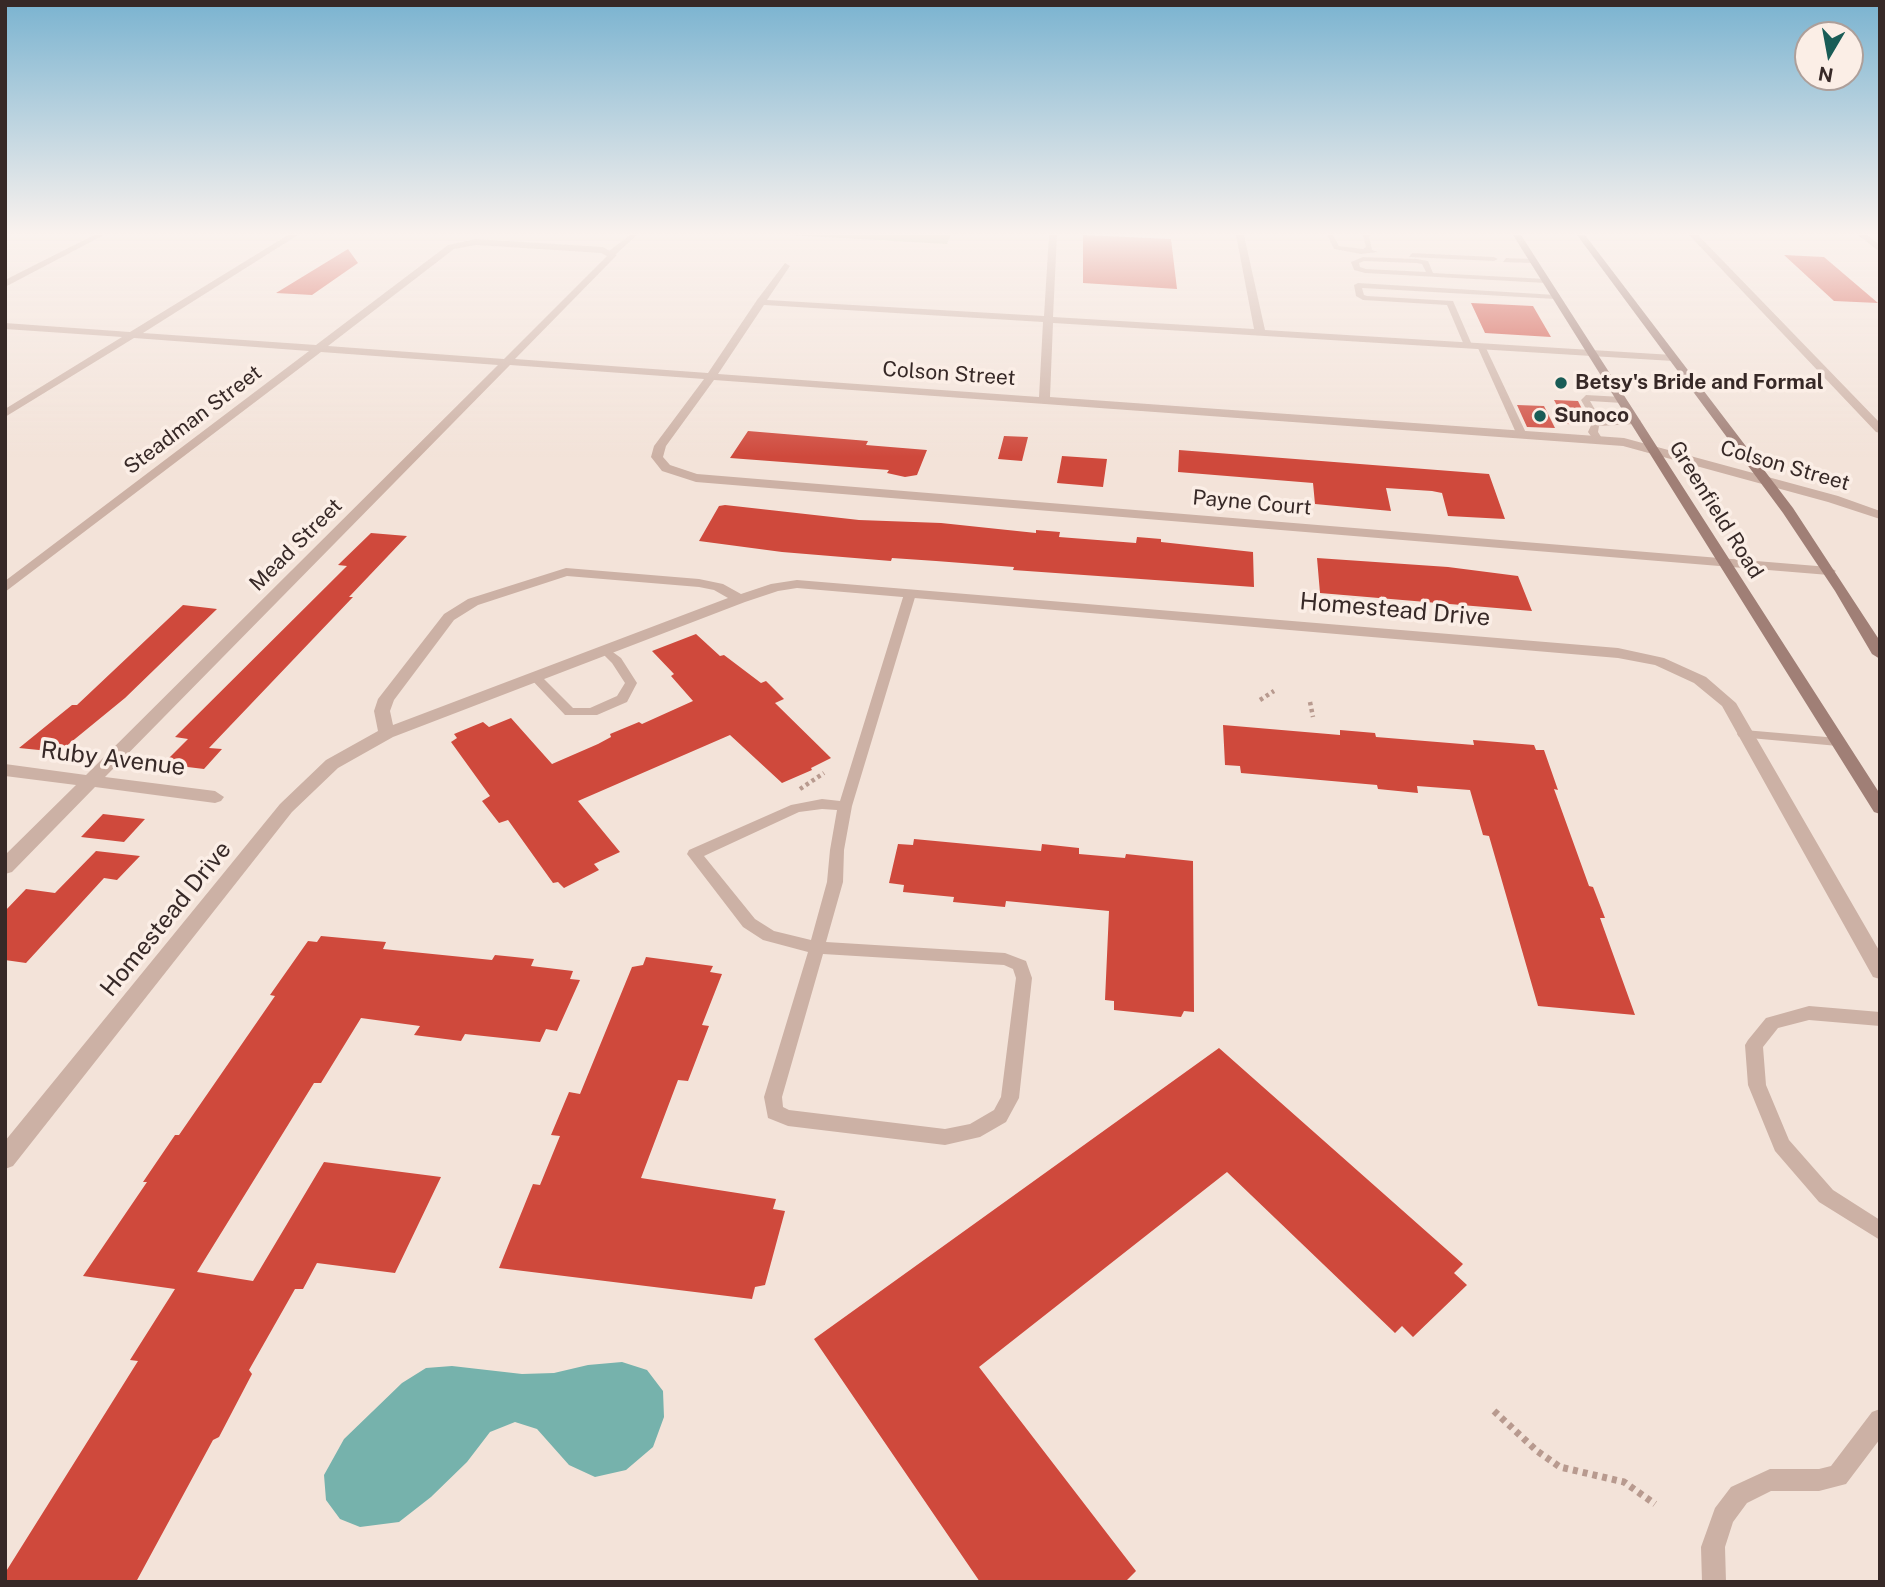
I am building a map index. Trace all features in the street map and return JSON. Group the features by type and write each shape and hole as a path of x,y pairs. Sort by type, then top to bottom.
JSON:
{"main road":[{"name":"Greenfield Road","path":"1564,309 1880,808"},
{"path":"1636,309 1765,480 1829,571 1880,654"}],"street":[{"path":"5,414 173,309"},
{"name":"Steadman Street","path":"5,588 370,309"},
{"name":"Mead Street","path":"5,867 560,309"},
{"path":"710,377 755,309"},
{"path":"880,309 1673,358"},
{"path":"1044,400 1049,309"},
{"path":"1255,309 1260,332"},
{"path":"1764,309 1880,430"},
{"name":"Colson Street","path":"5,326 1624,442 1765,480 1880,515"},
{"name":"Payne Court","path":"710,377 657,451 660,463 672,472 709,479 1829,571"},
{"path":"387,733 382,711 386,699 449,617 474,602 566,572 699,583 718,587 740,599"},
{"name":"Homestead Drive","path":"5,1159 286,808 332,764 387,733 740,599 776,587 797,584 1618,653 1659,661 1700,680 1728,703 1880,971"},
{"name":"Ruby Avenue","path":"5,770 215,797"}],"lane":[{"path":"1453,309 1468,345"},
{"path":"1481,346 1522,435"},
{"path":"1598,422 1586,398 1622,400"},
{"path":"1598,440 1593,429 1595,423 1636,421"},
{"path":"845,806 822,804 796,808 694,854 749,923 769,936 817,948 1005,959 1020,965 1024,978 1010,1098 1000,1116 974,1131 945,1137 788,1118 774,1112 773,1097 817,948 835,882 837,849 845,806 910,594"},
{"path":"535,677 569,712 592,712 622,699 631,683 606,651"},
{"path":"1744,734 1838,742"},
{"path":"1880,1019 1809,1013 1772,1023 1755,1045 1757,1085 1782,1145 1826,1196 1880,1231"},
{"path":"1714,1582 1713,1547 1723,1517 1739,1495 1770,1480 1819,1480 1838,1476 1880,1420"}],"path":[{"path":"1261,700 1274,691"},
{"path":"1310,702 1313,717"},
{"path":"1494,1411 1537,1451 1560,1467 1624,1482 1655,1504"}],"water":[{"path":"622,1362 647,1370 663,1391 664,1417 653,1447 626,1470 595,1477 569,1465 537,1429 515,1422 490,1432 467,1462 431,1497 399,1522 360,1527 340,1519 326,1500 324,1475 344,1439 402,1383 426,1368 452,1366 522,1374 554,1373 588,1365"}],"building":[{"path":"1474,309 1535,309 1551,337 1485,333"},
{"path":"1554,400 1578,401 1588,425 1567,424"},
{"path":"1517,405 1544,406 1555,428 1527,427"},
{"path":"748,431 868,441 866,445 927,450 917,475 905,477 887,473 889,470 730,458"},
{"path":"1004,436 1028,437 1022,461 998,459"},
{"path":"1179,450 1489,474 1505,519 1448,516 1442,493 1432,491 1386,488 1391,511 1315,504 1313,483 1178,472"},
{"path":"1062,456 1107,459 1103,487 1057,483"},
{"path":"719,506 859,520 941,523 1036,533 1036,530 1060,532 1059,537 1136,543 1137,537 1161,539 1161,542 1253,552 1254,587 1013,570 1014,567 936,561 892,558 891,561 782,552 699,541"},
{"path":"371,533 407,536 349,597 353,597 209,748 222,749 204,769 163,764 188,739 175,737 347,566 338,565"},
{"path":"1317,558 1448,567 1518,576 1532,611 1320,593"},
{"path":"183,605 217,609 125,698 59,752 19,748 72,705 77,705"},
{"path":"696,634 720,656 724,655 761,683 766,681 784,699 775,703 831,758 782,783 730,735 578,801 620,852 594,864 599,870 564,888 558,882 553,883 508,820 499,823 482,801 490,796 451,742 457,738 454,734 483,722 489,727 511,718 552,764 598,744 611,737 610,734 639,722 642,724 693,701 671,676 674,674 652,651"},
{"path":"1223,725 1340,735 1340,730 1375,733 1376,737 1474,745 1473,740 1534,745 1536,750 1544,750 1558,790 1554,789 1589,886 1593,887 1605,918 1600,918 1635,1015 1538,1006 1489,836 1483,835 1470,790 1417,786 1418,793 1378,789 1377,785 1241,773 1240,766 1225,765"},
{"path":"103,814 145,819 124,842 81,837"},
{"path":"914,839 1041,851 1042,844 1079,848 1079,854 1125,858 1126,854 1193,861 1194,1012 1184,1011 1181,1017 1114,1010 1114,1001 1105,1000 1109,911 1006,901 1005,907 953,902 954,897 903,892 904,885 889,883 898,844 913,845"},
{"path":"96,851 140,856 117,880 104,878 26,963 5,960 5,911 26,889 55,893"},
{"path":"321,936 386,942 383,949 492,960 495,955 534,959 531,966 573,971 570,979 580,980 557,1031 546,1029 540,1042 465,1034 461,1041 414,1035 420,1026 361,1018 321,1083 314,1083 197,1272 253,1281 324,1162 441,1177 395,1273 317,1263 303,1289 295,1289 249,1370 252,1374 219,1437 213,1440 136,1582 5,1582 5,1573 138,1361 130,1360 175,1289 83,1276 147,1182 143,1182 175,1135 179,1135 275,996 270,995 308,941 317,942"},
{"path":"646,957 713,966 710,972 722,974 702,1025 709,1026 688,1081 678,1080 641,1178 776,1199 773,1209 785,1211 765,1285 755,1287 752,1299 499,1268 533,1184 540,1185 560,1136 551,1135 569,1092 580,1094 632,967 643,965"},
{"path":"1219,1048 1463,1264 1454,1273 1467,1285 1413,1337 1402,1326 1395,1333 1227,1172 979,1367 1136,1571 1125,1582 980,1582 814,1339"}],"place":[{"name":"Betsy's Bride and Formal","path":"1561,383"},
{"name":"Sunoco","path":"1540,416"}]}
